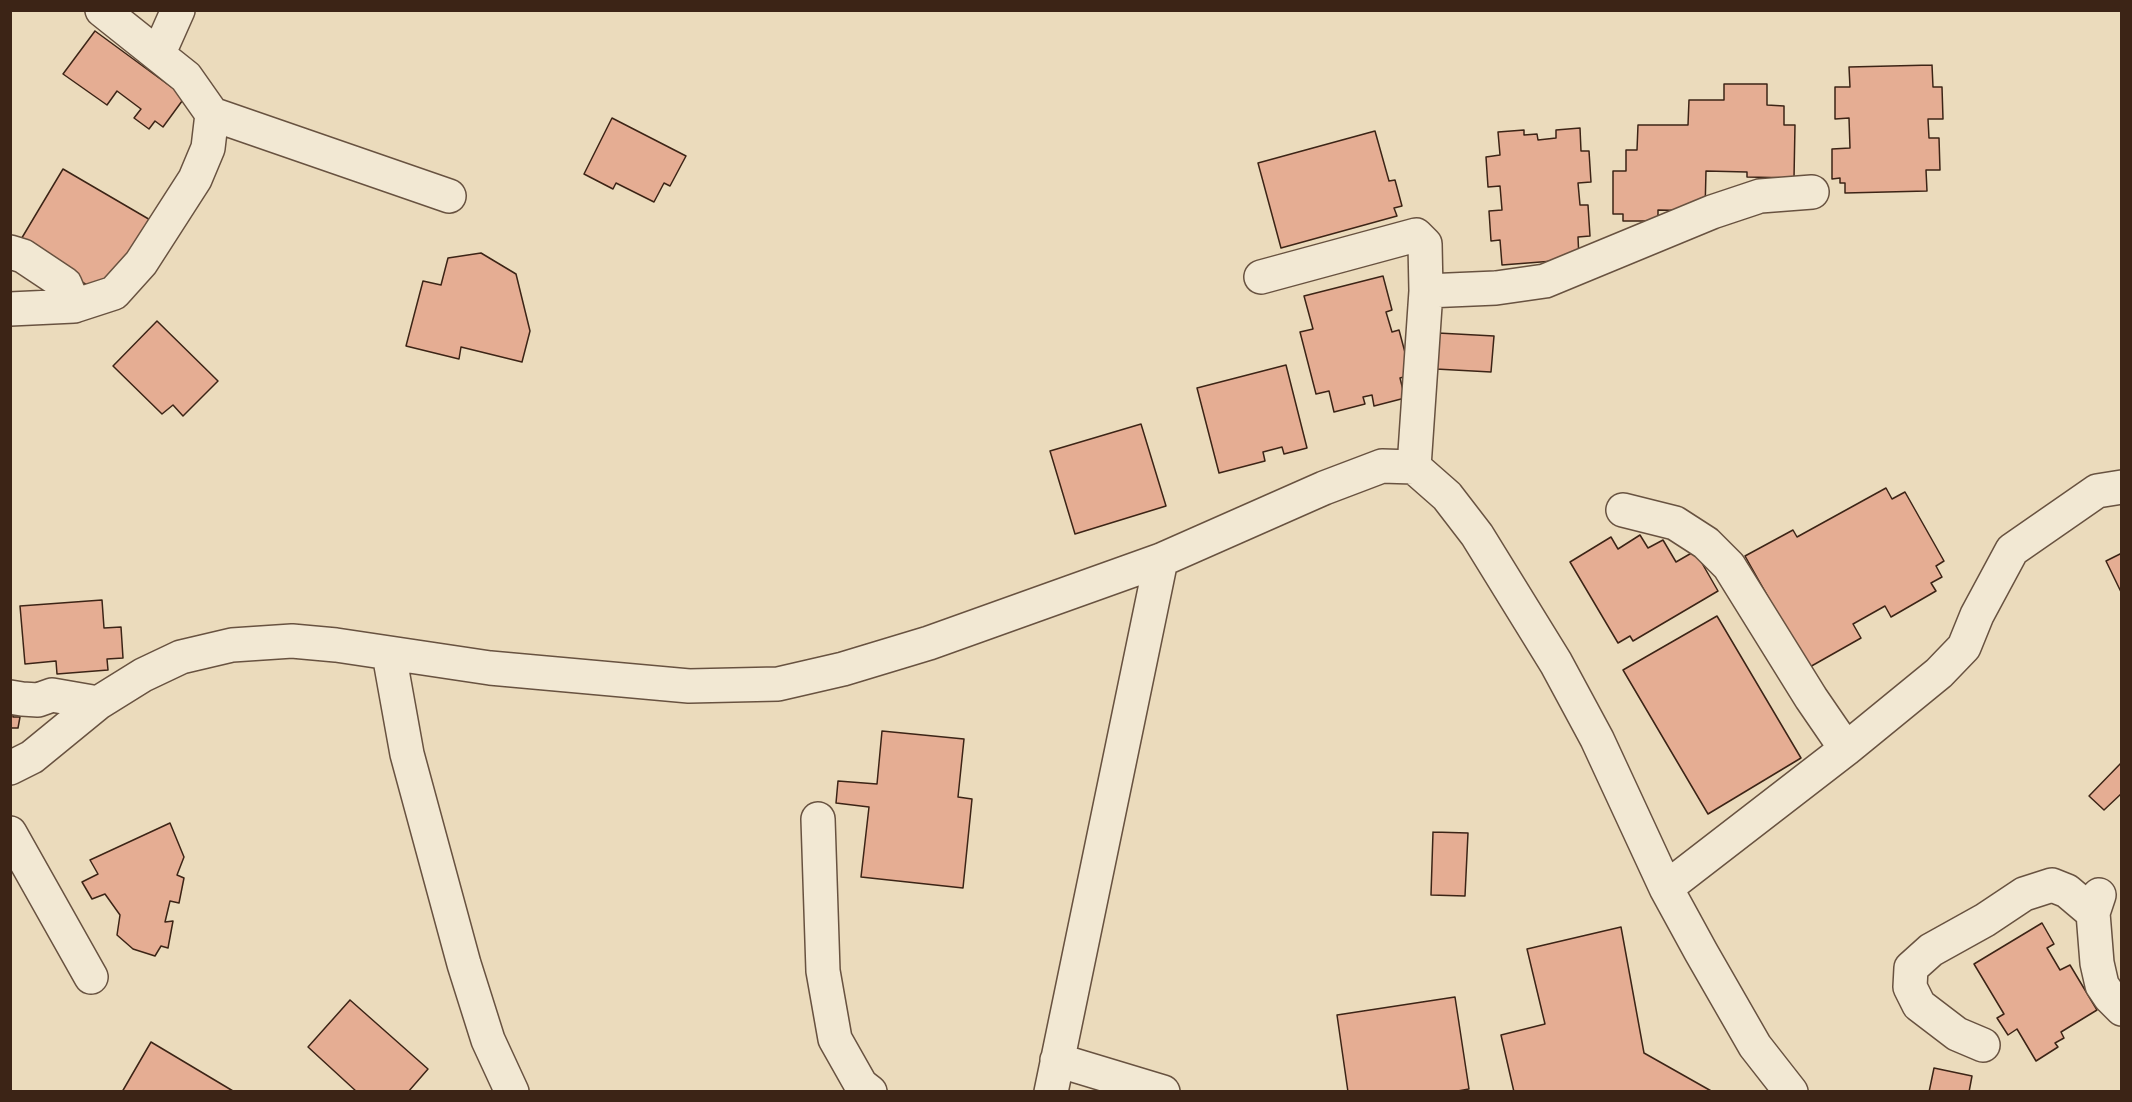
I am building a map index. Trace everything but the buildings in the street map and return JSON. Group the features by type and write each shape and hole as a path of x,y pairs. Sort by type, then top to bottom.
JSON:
{"street":[{"path":"102,10 186,77 212,114 449,196"},
{"path":"158,55 178,10"},
{"path":"10,309 74,306 114,293 141,263 195,179 208,148 212,114"},
{"path":"1426,291 1496,288 1545,281 1713,212 1760,196 1812,192"},
{"path":"1262,277 1416,235 1425,244 1426,291 1413,467"},
{"path":"15,250 65,284 74,306"},
{"path":"10,768 32,757 98,703 143,675 181,657 232,645 292,640 490,668 689,686 778,684 843,669 929,643 1161,560 1324,488 1382,466 1413,467 1448,496 1477,535 1556,663 1597,739 1666,888 1755,1046 1791,1092"},
{"path":"1666,888 1846,749 1939,673 1964,647 1977,615 2012,550 2097,491 2121,487"},
{"path":"1623,510 1675,522 1706,543 1729,566 1811,698 1846,749"},
{"path":"1161,560 1054,1076 1163,1092"},
{"path":"389,654 407,754 464,964 488,1040 512,1092"},
{"path":"10,697 38,699 52,695 98,703"},
{"path":"818,819 823,971 835,1039 861,1085 870,1092"},
{"path":"10,833 91,976"},
{"path":"1983,1045 1957,1034 1919,1005 1910,987 1911,968 1932,950 1985,920 2024,894 2052,885 2096,904 2097,963 2103,985 2121,1009"}]}
